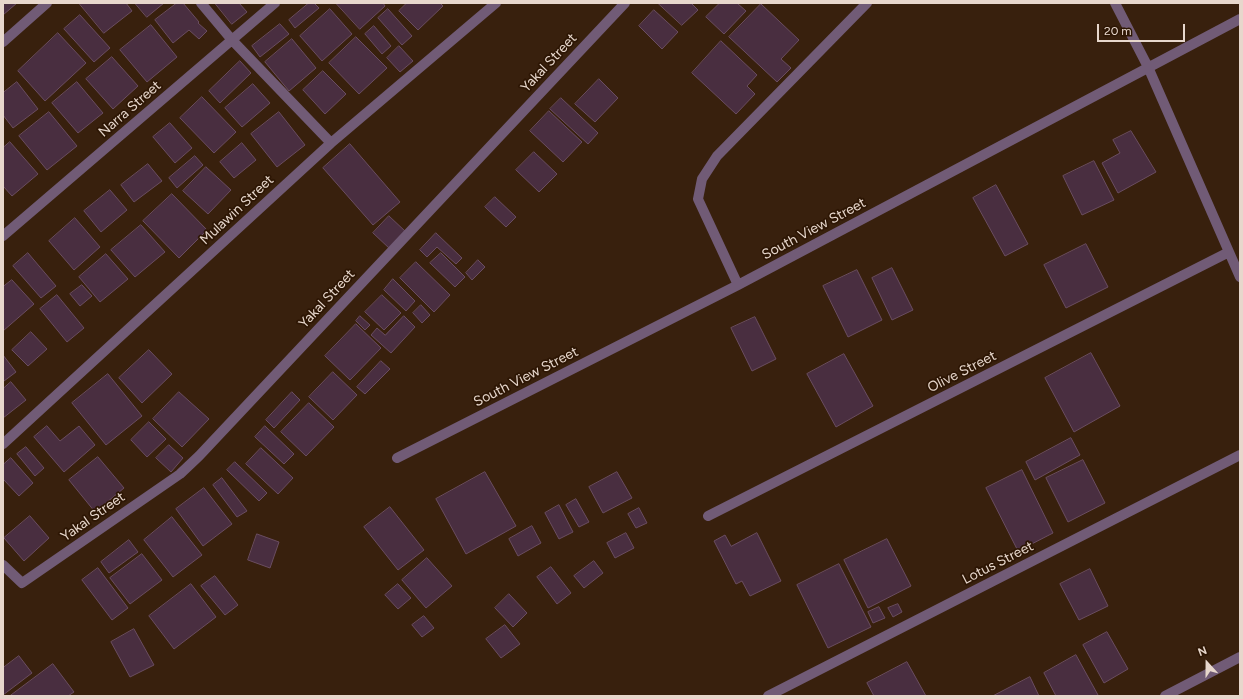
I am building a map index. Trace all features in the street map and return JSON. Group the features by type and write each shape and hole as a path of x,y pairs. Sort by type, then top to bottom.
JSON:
{"street":[{"path":"3,42 47,3"},
{"path":"201,3 232,40 331,143"},
{"name":"Narra Street","path":"3,236 275,3"},
{"name":"Mulawin Street","path":"3,444 331,143 496,3"},
{"name":"Yakal Street","path":"3,565 22,583 180,474 194,461 624,3"},
{"path":"738,285 698,199 702,179 717,156 867,3"},
{"path":"1115,3 1148,67 1240,277"},
{"name":"South View Street","path":"398,458 738,285 1240,19"},
{"name":"Olive Street","path":"708,516 1229,252"},
{"name":"Lotus Street","path":"768,696 1240,456"},
{"path":"1165,696 1240,657"}],"building":[{"path":"3,3 17,3 3,15"},
{"path":"79,3 126,3 132,11 104,33"},
{"path":"135,3 164,3 147,17"},
{"path":"177,3 183,3 199,22 198,23 207,31 199,39 189,30 173,43 155,20"},
{"path":"215,3 239,3 247,12 232,24"},
{"path":"309,3 314,3 319,8 295,28 289,20"},
{"path":"336,3 383,3 385,6 360,29"},
{"path":"407,3 440,3 443,6 418,30 399,11"},
{"path":"658,3 691,3 698,10 682,25"},
{"path":"720,3 737,3 746,11 724,34 706,17"},
{"path":"761,4 799,40 781,59 791,68 777,82 729,37"},
{"path":"330,9 352,34 322,61 300,36"},
{"path":"388,9 412,36 402,45 378,18"},
{"path":"654,10 678,32 662,49 639,26"},
{"path":"80,15 110,48 94,62 64,29"},
{"path":"280,24 289,34 260,57 252,46"},
{"path":"151,25 177,57 147,82 120,50"},
{"path":"374,26 391,46 382,54 365,34"},
{"path":"58,33 86,63 45,101 18,71"},
{"path":"356,37 387,68 359,94 329,63"},
{"path":"292,39 316,68 289,91 265,62"},
{"path":"721,41 757,75 747,86 755,94 736,114 692,73"},
{"path":"399,46 413,61 400,72 387,58"},
{"path":"112,57 138,86 113,109 86,79"},
{"path":"240,61 251,73 220,103 209,91"},
{"path":"323,71 346,94 325,114 303,90"},
{"path":"599,79 618,98 595,122 575,104"},
{"path":"17,82 38,109 13,128 3,115 3,93"},
{"path":"77,82 103,113 78,133 52,103"},
{"path":"253,84 270,103 242,127 225,108"},
{"path":"202,97 236,132 214,153 180,118"},
{"path":"561,98 598,133 588,144 550,109"},
{"path":"549,111 582,142 563,162 530,131"},
{"path":"49,112 77,146 47,170 19,136"},
{"path":"279,112 305,145 277,167 251,134"},
{"path":"170,123 192,148 175,163 153,137"},
{"path":"1131,131 1156,172 1118,193 1102,163 1120,153 1113,140"},
{"path":"10,142 38,174 12,196 3,186 3,148"},
{"path":"242,143 256,160 234,178 220,162"},
{"path":"350,144 400,202 373,225 323,168"},
{"path":"534,152 557,174 539,192 516,170"},
{"path":"195,156 203,165 177,188 169,178"},
{"path":"1094,161 1114,200 1082,215 1063,176"},
{"path":"148,164 162,181 134,202 121,185"},
{"path":"206,167 231,190 208,214 183,191"},
{"path":"996,185 1028,244 1005,256 973,198"},
{"path":"110,190 127,210 101,232 84,211"},
{"path":"172,194 207,230 179,258 143,221"},
{"path":"495,197 516,217 506,227 485,207"},
{"path":"389,216 406,232 390,249 373,233"},
{"path":"75,218 100,247 74,270 49,241"},
{"path":"141,225 165,252 135,277 111,250"},
{"path":"436,233 462,258 456,264 437,247 427,257 420,250"},
{"path":"1086,244 1108,287 1066,308 1044,265"},
{"path":"28,253 56,286 41,298 13,266"},
{"path":"441,253 465,277 455,287 430,263"},
{"path":"106,254 128,279 100,302 79,277"},
{"path":"478,260 485,267 472,280 466,273"},
{"path":"416,262 450,295 434,312 400,278"},
{"path":"892,268 913,310 892,320 872,278"},
{"path":"857,270 882,320 848,337 823,286"},
{"path":"393,279 415,301 406,311 384,290"},
{"path":"12,280 34,304 3,331 3,287"},
{"path":"82,285 92,296 80,306 70,294"},
{"path":"57,295 84,328 67,342 40,309"},
{"path":"382,295 401,313 384,330 365,312"},
{"path":"421,305 430,315 422,323 413,313"},
{"path":"360,316 370,325 365,330 356,321"},
{"path":"404,316 415,327 391,353 371,335 377,328 385,335"},
{"path":"755,317 776,359 752,371 731,328"},
{"path":"356,324 381,348 350,380 325,356"},
{"path":"31,332 47,349 28,366 12,350"},
{"path":"149,350 172,374 142,403 119,378"},
{"path":"1091,353 1120,406 1074,432 1045,378"},
{"path":"844,354 873,406 836,427 807,374"},
{"path":"3,355 16,372 4,381 3,379"},
{"path":"381,361 390,369 365,394 357,387"},
{"path":"333,372 357,395 333,420 309,397"},
{"path":"108,374 142,416 106,445 72,403"},
{"path":"11,382 26,400 3,418 3,389"},
{"path":"179,392 209,419 182,447 153,419"},
{"path":"292,392 300,400 274,428 266,420"},
{"path":"309,403 334,427 306,456 281,432"},
{"path":"149,422 166,439 147,457 131,440"},
{"path":"47,426 60,441 79,426 95,445 64,472 34,437"},
{"path":"265,426 294,454 284,464 255,437"},
{"path":"1071,438 1080,455 1035,480 1026,462"},
{"path":"169,445 183,458 171,472 156,458"},
{"path":"26,447 44,468 35,476 17,454"},
{"path":"261,448 293,478 278,494 246,464"},
{"path":"98,457 124,488 95,512 69,480"},
{"path":"11,458 33,483 19,496 3,479 3,465"},
{"path":"1083,460 1105,503 1068,522 1046,478"},
{"path":"235,462 267,493 259,501 227,470"},
{"path":"1022,470 1053,533 1018,551 986,488"},
{"path":"485,472 516,526 466,554 436,499"},
{"path":"617,472 632,498 603,513 589,487"},
{"path":"222,478 247,511 237,517 213,485"},
{"path":"204,488 232,524 203,546 176,509"},
{"path":"576,499 589,522 579,527 566,505"},
{"path":"559,505 573,532 559,539 545,513"},
{"path":"390,507 424,550 398,570 364,527"},
{"path":"639,508 647,523 636,528 628,514"},
{"path":"30,516 49,538 24,561 4,538"},
{"path":"172,517 202,555 173,577 144,540"},
{"path":"532,526 541,543 518,556 509,539"},
{"path":"626,533 634,548 615,558 607,543"},
{"path":"757,533 781,581 750,596 742,581 736,584 714,541 725,535 731,546"},
{"path":"257,534 279,542 270,568 248,560"},
{"path":"887,539 911,586 868,608 844,560"},
{"path":"129,540 138,552 109,573 101,562"},
{"path":"142,554 162,580 130,604 110,578"},
{"path":"427,558 452,586 426,608 402,580"},
{"path":"594,561 603,573 584,588 574,576"},
{"path":"839,564 871,627 828,648 797,585"},
{"path":"551,567 571,593 557,604 537,577"},
{"path":"98,568 128,608 112,620 82,580"},
{"path":"1090,569 1108,606 1079,620 1060,584"},
{"path":"215,576 238,605 225,615 201,586"},
{"path":"191,584 216,617 174,649 149,616"},
{"path":"398,584 411,598 398,609 385,595"},
{"path":"509,594 527,613 513,627 495,608"},
{"path":"898,604 902,612 893,617 888,608"},
{"path":"879,607 885,618 873,623 868,612"},
{"path":"424,616 434,628 422,637 412,625"},
{"path":"505,625 520,644 501,658 486,639"},
{"path":"134,629 154,665 130,677 111,642"},
{"path":"1107,632 1128,669 1104,683 1083,645"},
{"path":"1076,655 1098,695 1056,696 1044,673"},
{"path":"19,656 32,673 3,695 3,668"},
{"path":"907,662 926,696 874,696 867,683"},
{"path":"53,664 74,692 68,696 10,696"},
{"path":"1030,677 1039,696 993,696"}]}
